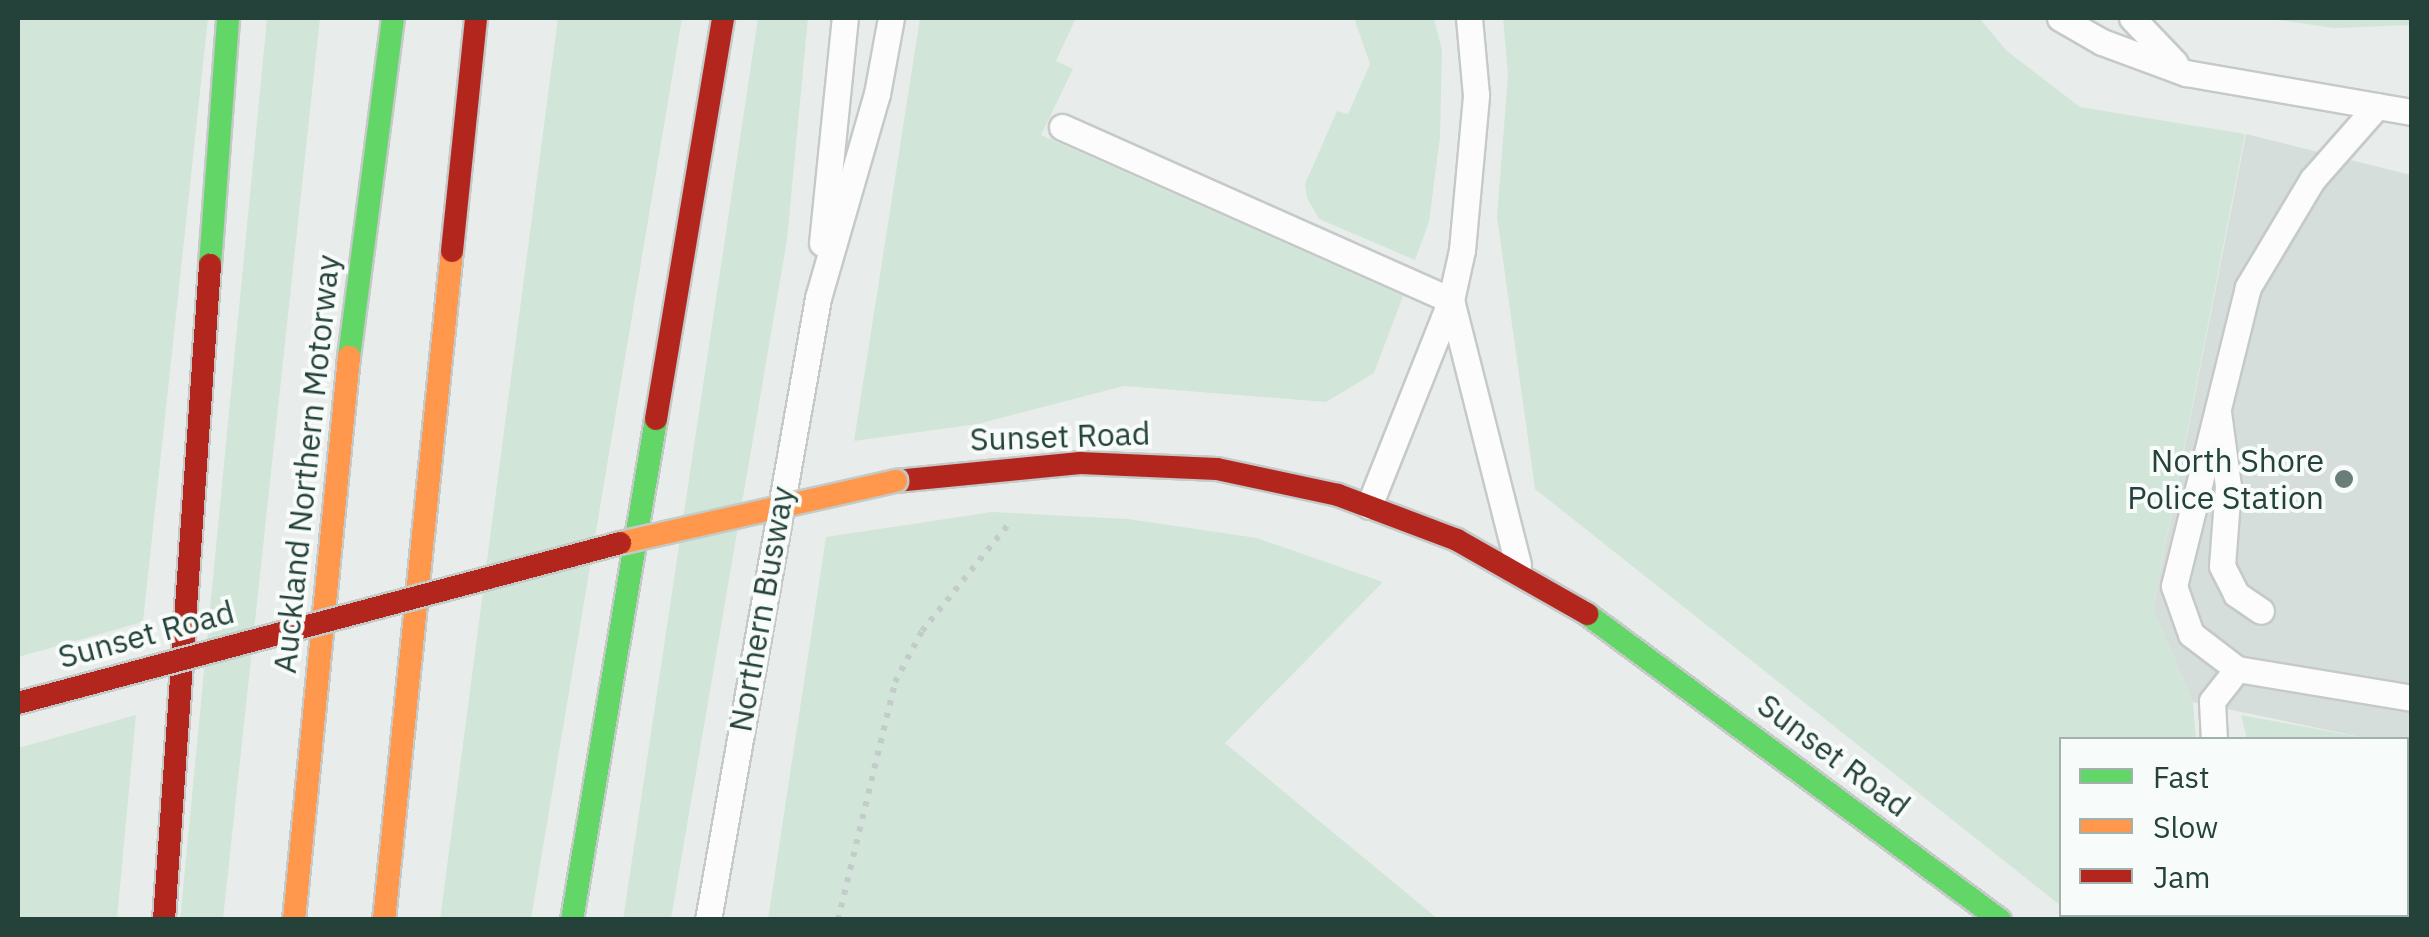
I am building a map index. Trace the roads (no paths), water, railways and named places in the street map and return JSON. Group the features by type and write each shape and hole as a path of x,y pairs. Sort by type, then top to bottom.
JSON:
{"main road":[{"path":"164,920 228,18"},
{"name":"Auckland Northern Motorway","path":"294,920 329,513 394,18"},
{"path":"384,920 476,18"},
{"path":"572,920 723,18"},
{"name":"Sunset Road","path":"18,703 732,513 896,481 1040,464 1160,465 1268,476 1368,506 1519,570 1636,646 2000,920"}],"lane":[{"name":"Northern Busway","path":"708,920 818,298 845,18"},
{"name":"Northern Busway","path":"818,298 877,94 891,18"},
{"path":"1368,506 1451,300 1474,144 1469,18"},
{"path":"2060,18 2102,42 2186,73 2412,112"},
{"path":"2098,18 2186,73"},
{"path":"2132,18 2186,73"},
{"path":"2377,106 2312,180 2256,268 2216,398 2174,586 2191,634 2237,669 2412,698"},
{"path":"1062,126 1451,300"},
{"path":"1451,300 1519,570"},
{"path":"2216,398 2228,486 2222,566 2236,594 2261,611"},
{"path":"2214,737 2212,701 2237,669"}],"place":[{"name":"North Shore Police Station","path":"2344,479"}]}
